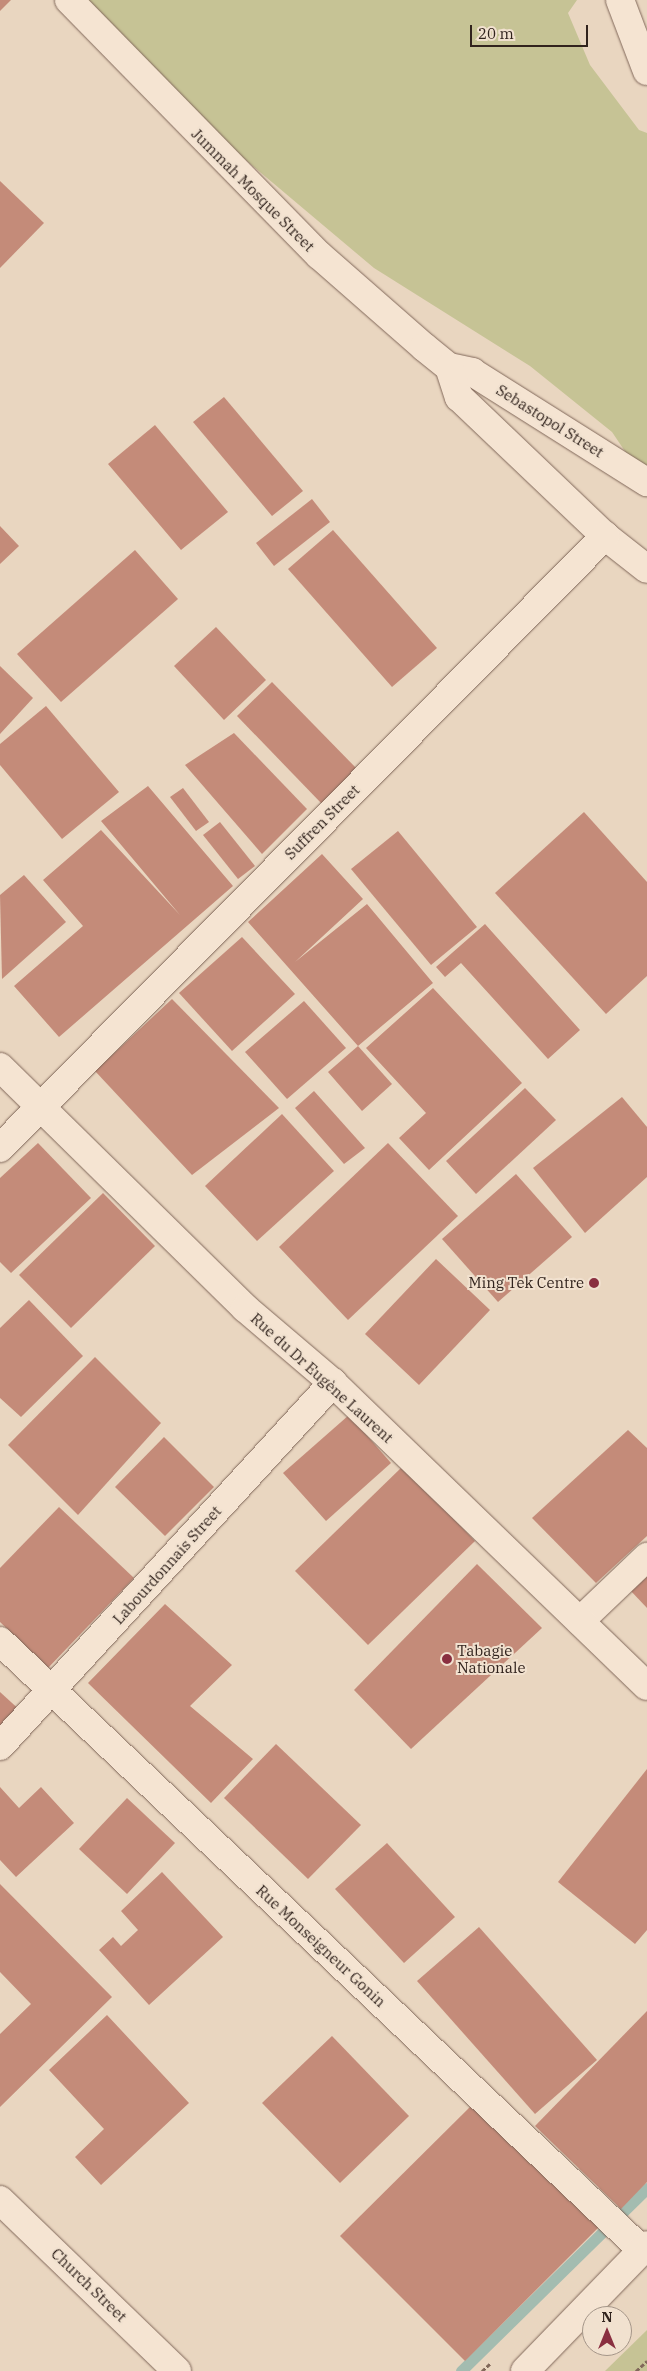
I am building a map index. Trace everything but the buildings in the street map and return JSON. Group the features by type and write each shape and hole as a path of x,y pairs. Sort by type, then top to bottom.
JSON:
{"street":[{"name":"Jummah Mosque Street","path":"69,0 319,255 449,367"},
{"path":"620,0 647,71"},
{"name":"Sebastopol Street","path":"449,367 472,372 647,482"},
{"path":"449,367 459,396 604,536 647,569"},
{"name":"Suffren Street","path":"0,1148 604,536"},
{"name":"Rue du Dr Eugène Laurent","path":"0,1067 245,1308 333,1382 647,1686"},
{"name":"Labourdonnais Street","path":"0,1746 333,1382"},
{"path":"580,1620 647,1557"},
{"name":"Rue Monseigneur Gonin","path":"0,1641 51,1692 645,2248"},
{"name":"Church Street","path":"0,2200 177,2371"},
{"path":"525,2371 645,2248"}],"path":[{"path":"636,2371 647,2361"}],"shaded area":[{"path":"86,0 577,0 568,13 590,65 639,130 647,133 647,484 612,432 530,366 374,268 204,125"},
{"path":"647,2330 647,2371 605,2371 620,2356 632,2356 632,2345"}],"waterway":[{"path":"461,2371 647,2188"}],"place":[{"name":"Ming Tek Centre","path":"594,1283"},
{"name":"Tabagie Nationale","path":"447,1659"}]}
